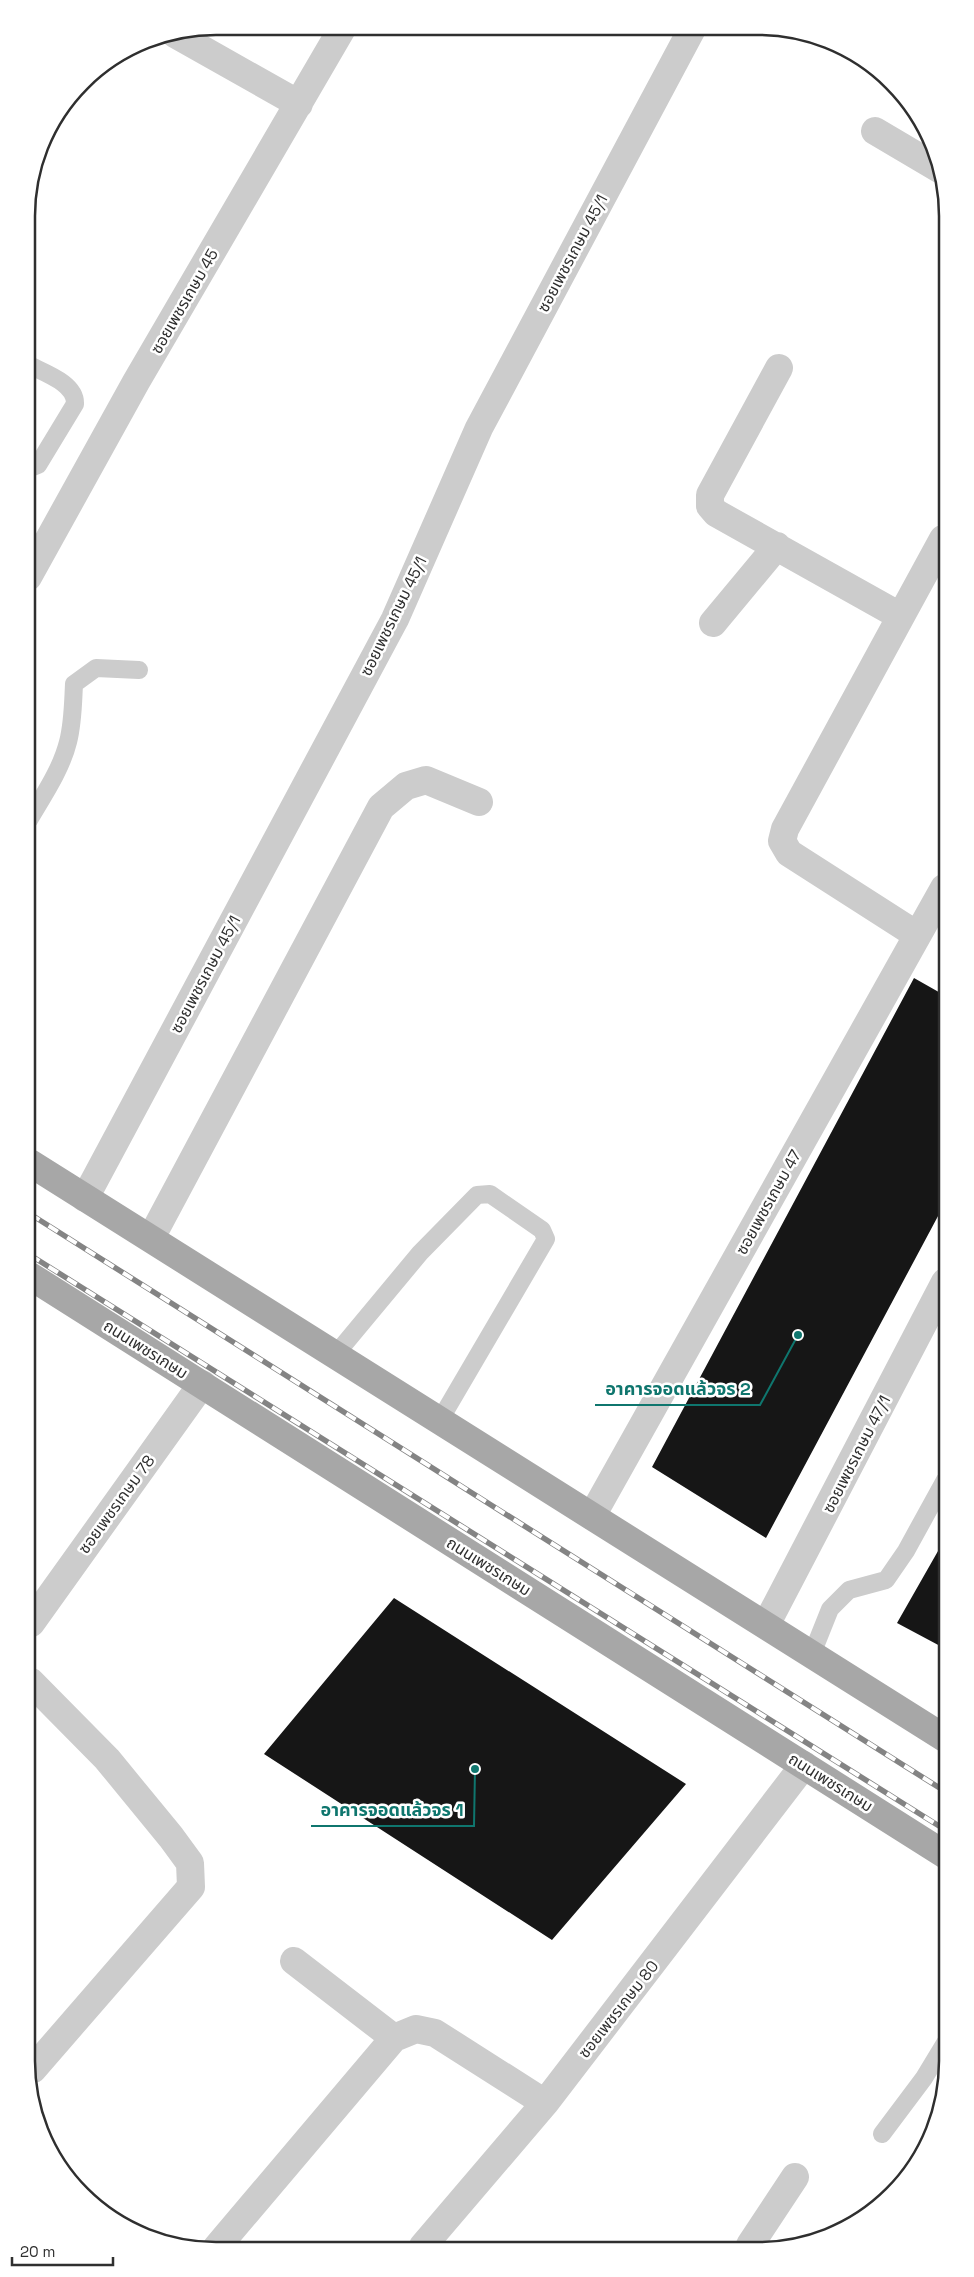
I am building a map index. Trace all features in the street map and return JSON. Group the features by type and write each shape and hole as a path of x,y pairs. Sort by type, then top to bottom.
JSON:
{"main road":[{"path":"35,1166 939,1735"},
{"name":"ถนนเพชรเกษม","path":"35,1279 939,1851"}],"street":[{"name":"ซอยเพชรเกษม 45","path":"35,564 136,382 338,35"},
{"name":"ซอยเพชรเกษม 45/1","path":"86,1198 395,620 479,428 689,35"},
{"path":"182,38 299,104"},
{"path":"875,131 931,164"},
{"path":"779,368 710,495 710,506 716,513 900,616"},
{"path":"918,936 789,853 782,841 785,829 939,544"},
{"path":"713,622 777,546"},
{"path":"151,1238 382,807 406,786 426,780 479,802"},
{"name":"ซอยเพชรเกษม 47","path":"592,1516 939,897"},
{"name":"ซอยเพชรเกษม 47/1","path":"766,1626 939,1294"},
{"name":"ซอยเพชรเกษม 78","path":"35,1617 202,1384"},
{"path":"35,1686 107,1759 172,1837 190,1863 190,1887 35,2066"},
{"name":"ซอยเพชรเกษม 80","path":"427,2242 545,2103 804,1765"},
{"path":"294,1961 394,2038"},
{"path":"221,2242 394,2038 416,2029 435,2033 545,2103"},
{"path":"752,2242 796,2177"}],"lane":[{"path":"35,368 70,388 76,396 75,404 38,465 35,466"},
{"path":"35,809 54,775 68,742 74,684 96,668 139,670"},
{"path":"336,1354 420,1253 477,1195 490,1194 542,1230 546,1239 440,1420"},
{"path":"812,1654 830,1609 849,1590 886,1580 906,1550 939,1492"},
{"path":"882,2134 924,2078 939,2053"}],"building":[{"path":"914,978 939,992 939,1214 766,1538 652,1467"},
{"path":"939,1549 939,1645 897,1623"},
{"path":"394,1598 686,1784 552,1940 264,1754"}],"railway":[{"path":"35,1217 939,1788"},
{"path":"35,1258 939,1826"}],"place":[{"name":"อาคารจอดแล้วจร 2","path":"798,1335"},
{"name":"อาคารจอดแล้วจร 1","path":"475,1769"}]}
